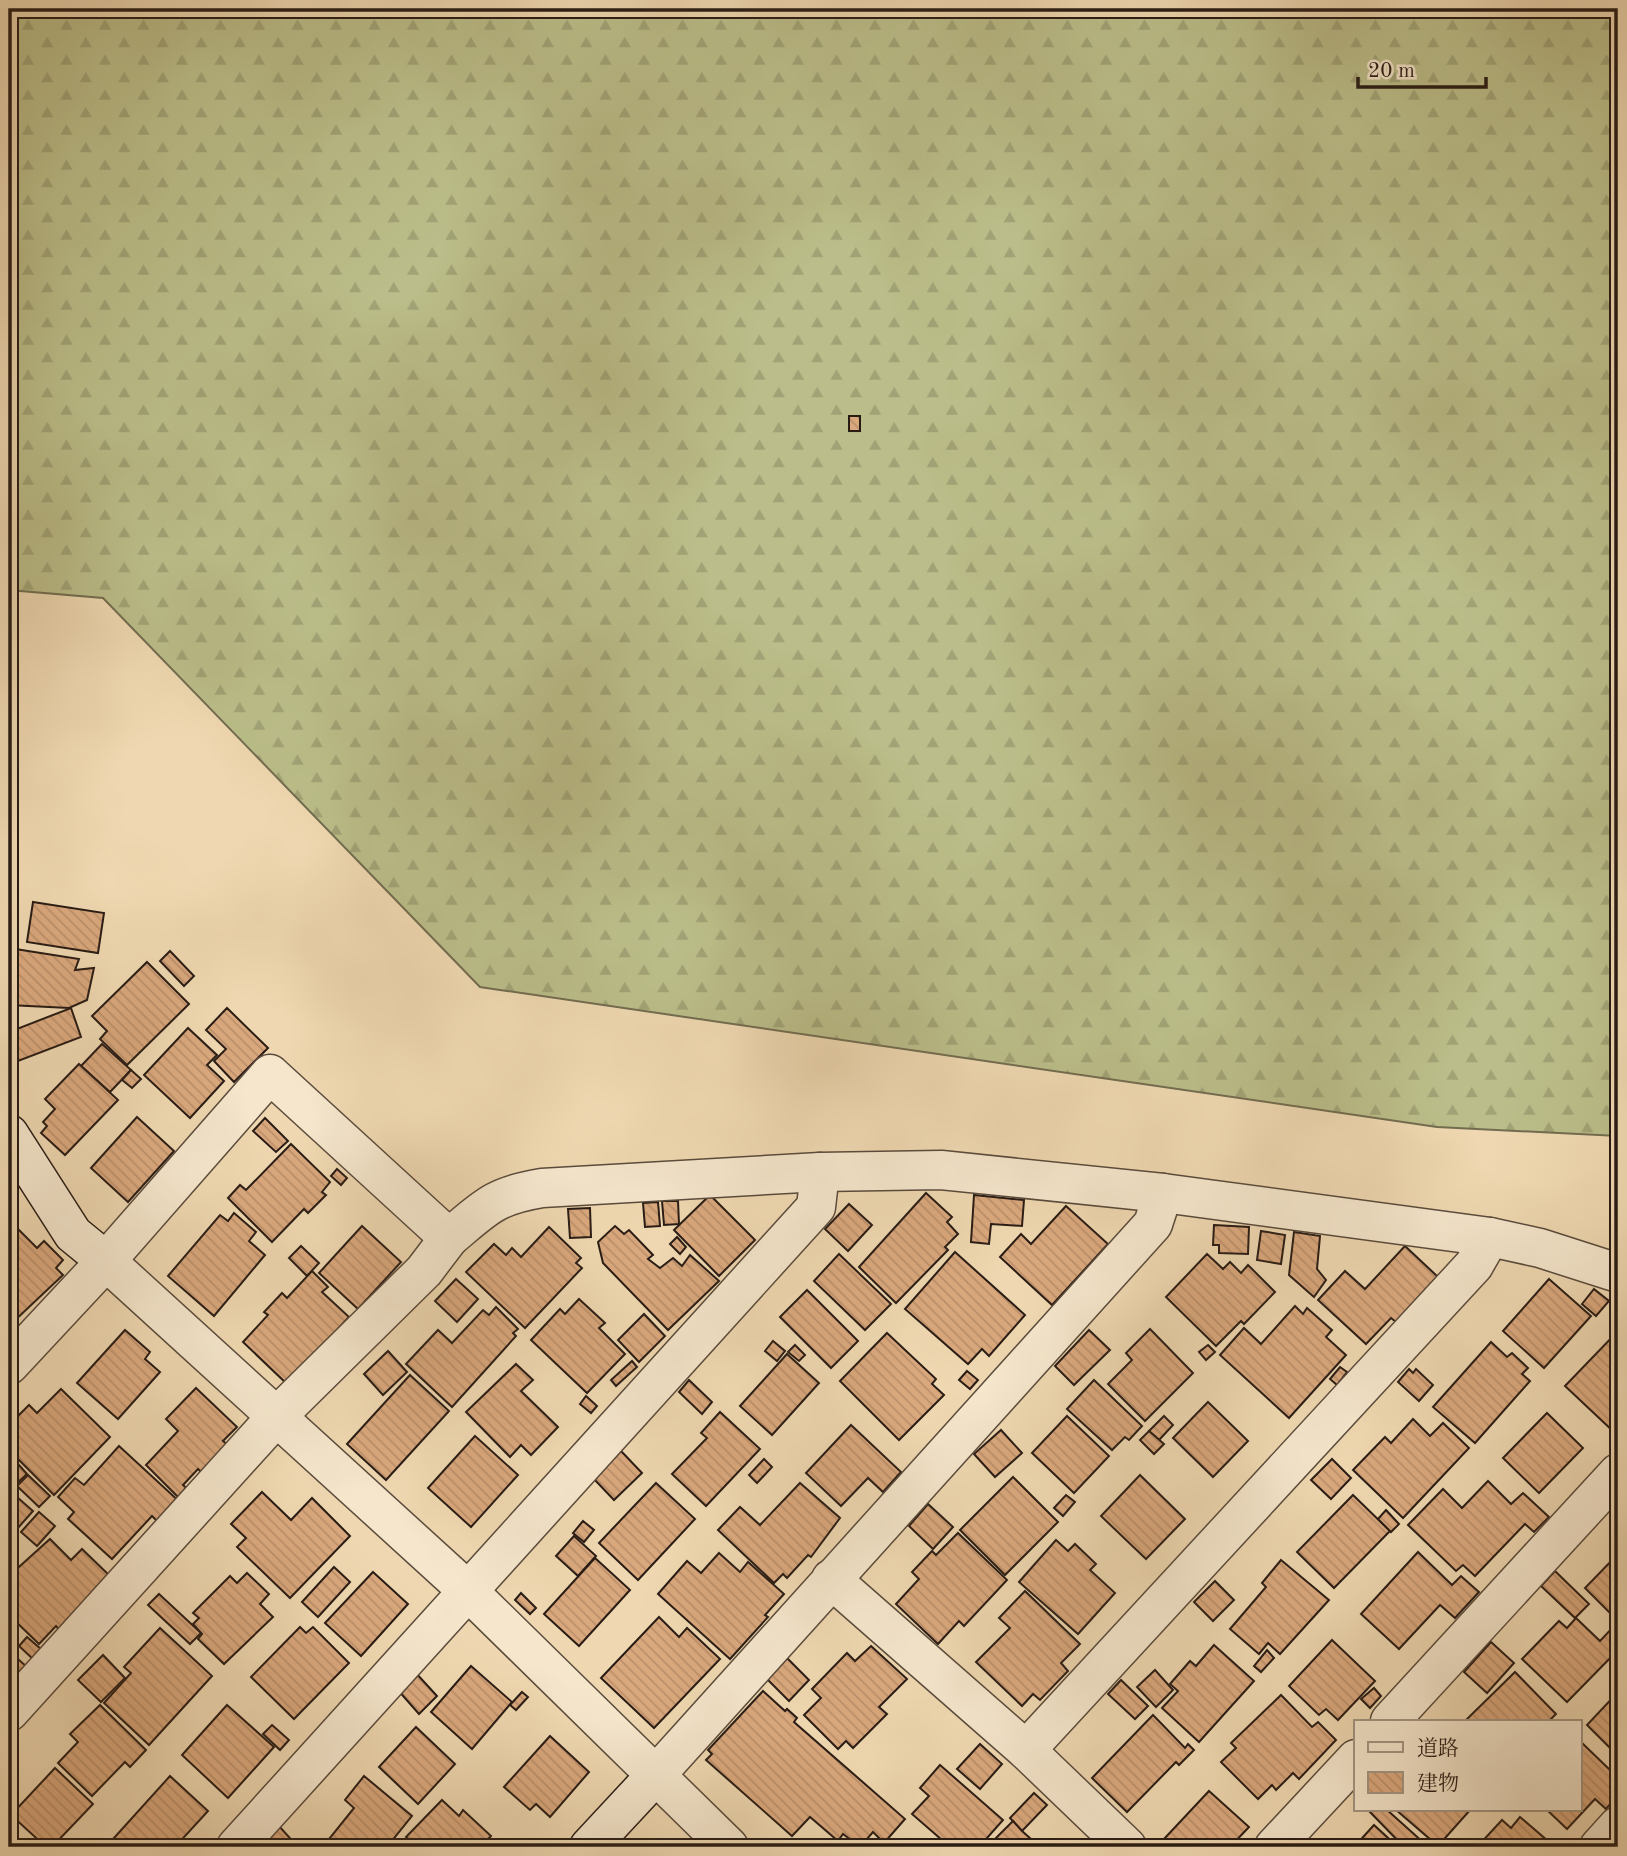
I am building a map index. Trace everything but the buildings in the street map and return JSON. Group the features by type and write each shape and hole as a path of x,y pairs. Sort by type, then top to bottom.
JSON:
{"street":[{"path":"9,1365 106,1261 270,1074 449,1238"},
{"path":"9,1134 73,1234 278,1415 468,1591 654,1777 729,1847"},
{"path":"9,1712 278,1415 424,1271 449,1238 492,1202 509,1193 542,1188 820,1172 941,1170 1163,1194 1490,1237 1540,1248 1618,1273"},
{"path":"236,1847 816,1206 820,1172"},
{"path":"589,1847 1153,1224 1163,1194"},
{"path":"1026,1751 1474,1265 1490,1237"},
{"path":"1391,1720 1618,1473"},
{"path":"831,1579 1026,1751 1128,1847"},
{"path":"1274,1847 1354,1761"},
{"path":"1599,1847 1618,1826"}],"green space":[{"path":"9,9 1618,9 1618,1136 1437,1127 480,987 103,598 9,590"}]}
